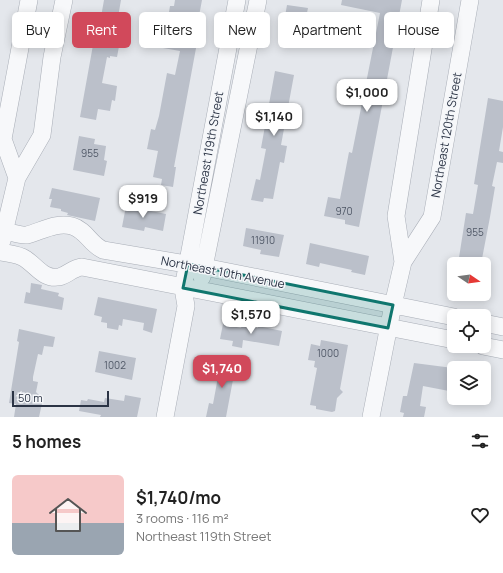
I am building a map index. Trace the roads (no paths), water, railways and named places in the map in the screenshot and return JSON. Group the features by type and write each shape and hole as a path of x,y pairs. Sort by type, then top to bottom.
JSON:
{"street":[{"path":"17,178 3,140 29,0"},
{"path":"0,251 2,230 17,178 42,135 52,57 64,0"},
{"name":"Northeast 119th Street","path":"196,266 236,0"},
{"name":"Northeast 119th Street","path":"165,417 186,306 258,0"},
{"name":"Northeast 120th Street","path":"403,262 396,216 431,0"},
{"name":"Northeast 120th Street","path":"371,417 392,305 403,262 432,217 470,0"},
{"name":"Northeast 10th Avenue","path":"2,230 26,235 45,228 72,226 88,236 93,245 103,250 196,266 447,316"},
{"name":"Northeast 10th Avenue","path":"0,251 22,257 38,271 53,277 66,275 75,268 82,267 447,339"},
{"path":"491,324 503,327"},
{"path":"491,348 503,350"}]}
